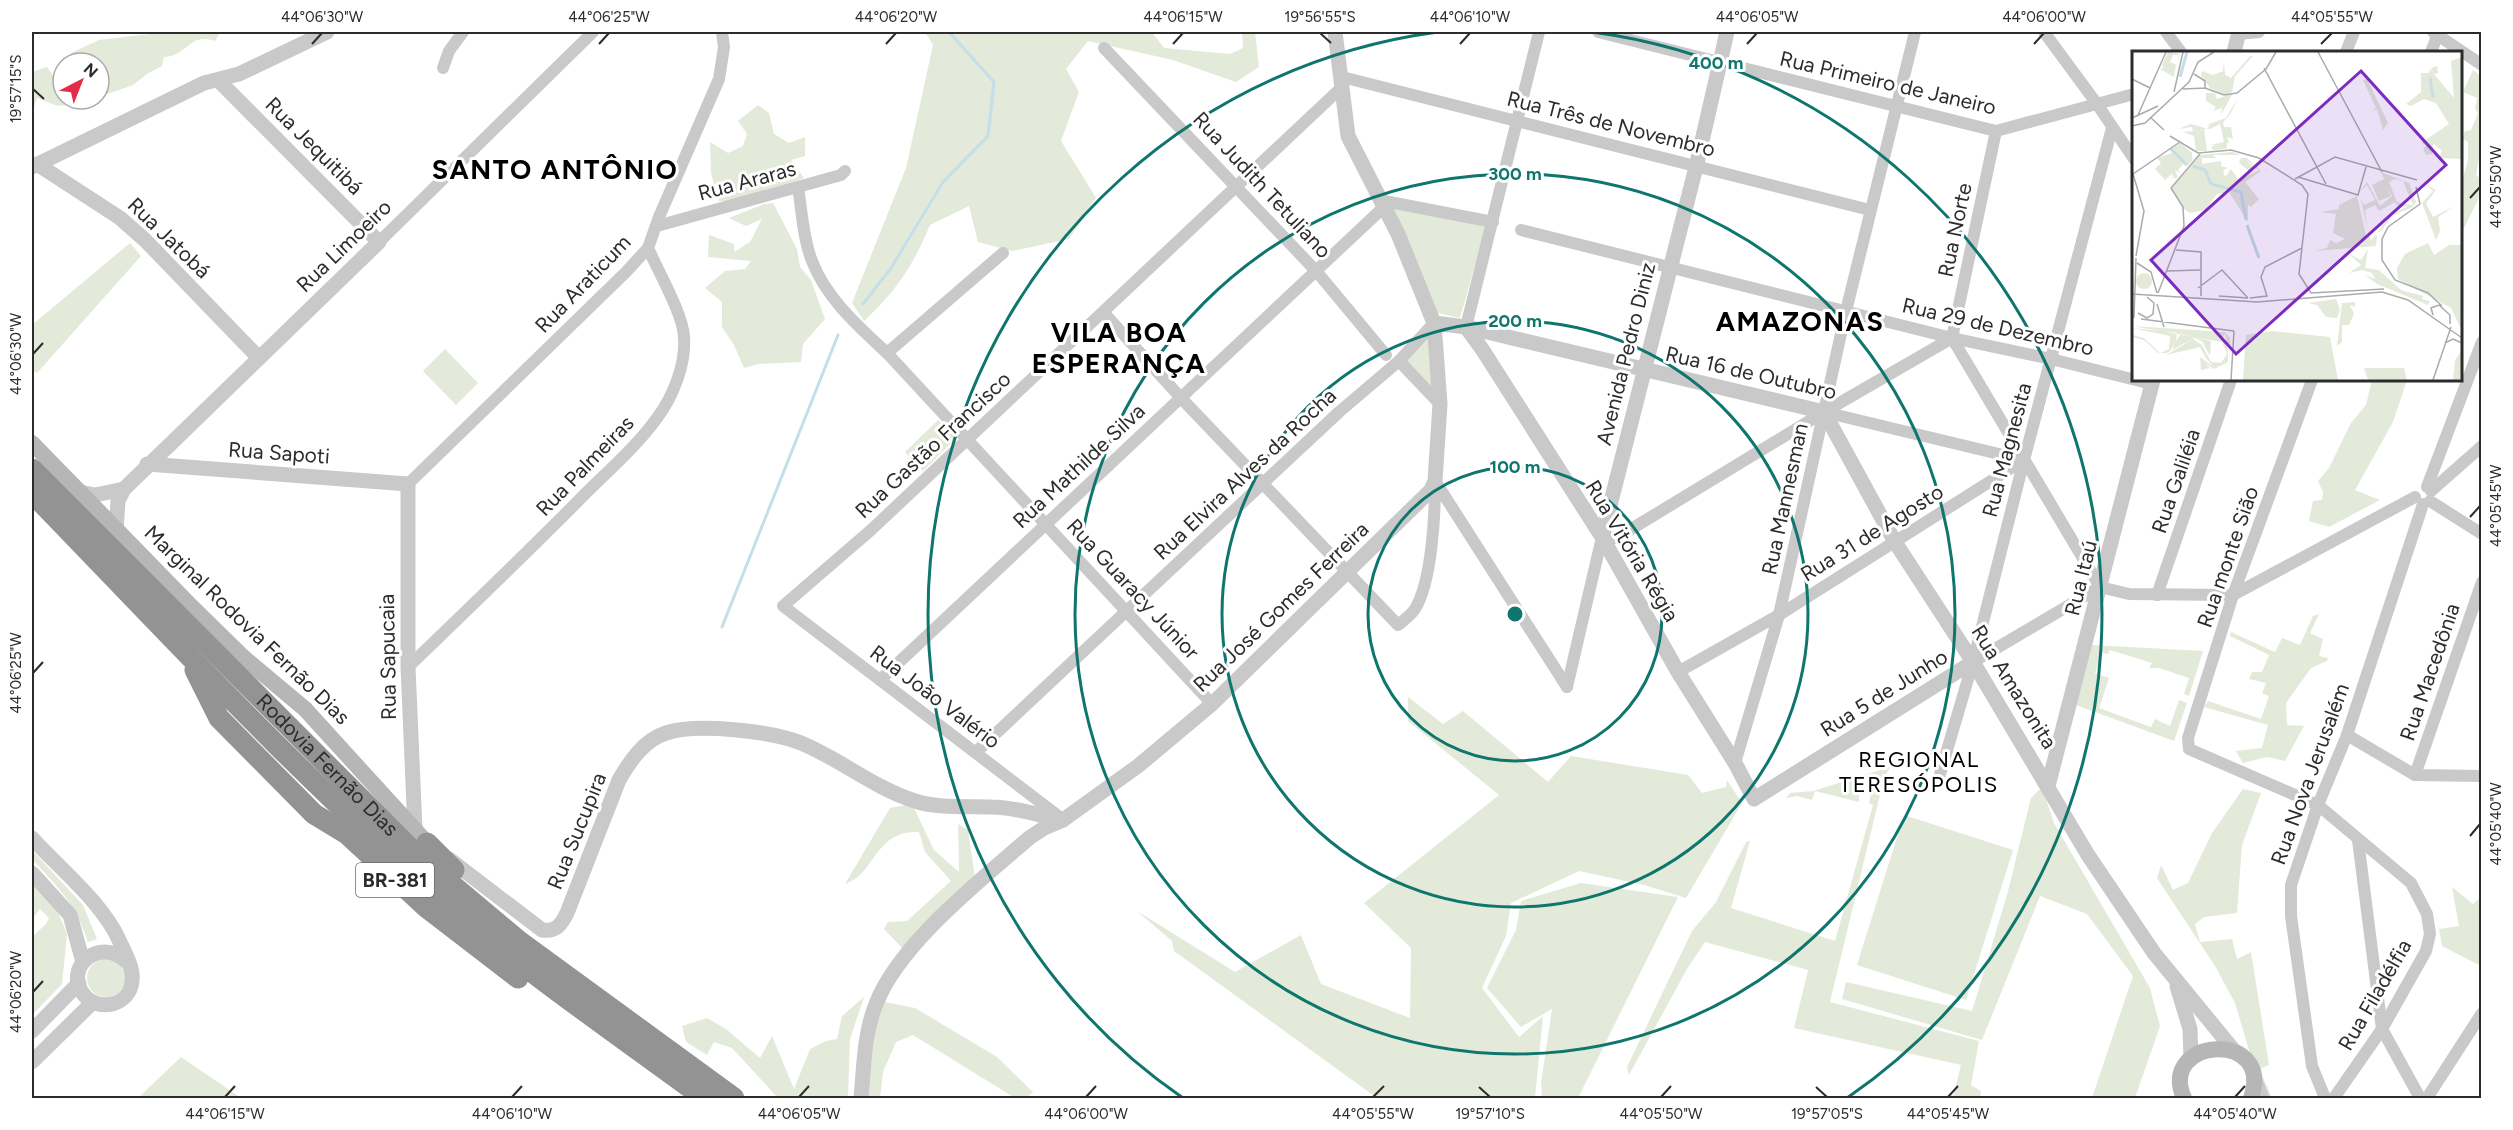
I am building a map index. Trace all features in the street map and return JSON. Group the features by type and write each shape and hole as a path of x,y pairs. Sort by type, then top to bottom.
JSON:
{"highway":[{"name":"Rodovia Fernão Dias","path":"32,469 419,857 519,940 734,1098"},
{"name":"Rodovia Fernão Dias","path":"32,493 327,793 447,903 526,967 704,1098"},
{"path":"32,502 78,541"},
{"name":"BR-381","path":"151,616 195,670 219,718 314,814 347,834 427,908 518,979 685,1098"},
{"name":"BR-381","path":"421,836 464,879 636,1024"}],"main road":[{"name":"Marginal Rodovia Fernão Dias","path":"32,443 243,657 305,709 421,836"},
{"path":"2191,1059 2200,1052 2212,1048 2224,1048 2236,1053"},
{"name":"Rua Amazonita","path":"2236,1053 2251,1068 2254,1078"},
{"name":"Rua Amazonita","path":"2183,1097 2181,1082 2184,1070 2191,1059"},
{"path":"2252,1098 2254,1078"}],"street":[{"path":"34,166 204,83 239,74 327,32"},
{"path":"443,68 449,51 464,32"},
{"name":"Rua Limoeiro","path":"123,489 380,242 593,32"},
{"name":"Rua Araticum","path":"408,484 648,248 659,217 719,79 724,47 722,32"},
{"path":"1104,313 1180,398 1345,572 1398,625 1408,618 1416,607 1427,572 1435,512 1440,404 1434,323 1398,234 1348,136 1335,32"},
{"path":"1466,327 1539,32"},
{"name":"Rua Primeiro de Janeiro","path":"1598,32 1996,130 2132,94"},
{"name":"Avenida Pedro Diniz","path":"1435,482 1567,687 1727,32"},
{"name":"Rua Mannesman","path":"1735,763 1779,615 1846,311 1915,32"},
{"path":"2044,32 2097,104 2132,158"},
{"path":"2166,32 2180,51"},
{"path":"2234,51 2239,33 2259,32"},
{"path":"2346,51 2354,32"},
{"path":"2431,51 2435,33 2461,51"},
{"name":"Rua Judith Tetuliano","path":"1104,48 1317,272 1386,355"},
{"path":"2462,52 2481,65"},
{"name":"Rua Jequitibá","path":"218,80 380,242"},
{"name":"Rua Três de Novembro","path":"1342,82 1517,120 1870,210"},
{"name":"Rua Gastão Francisco","path":"783,606 871,530 966,439 1104,313 1342,82"},
{"name":"Rua Magnesita","path":"1938,781 1973,662 2112,128"},
{"name":"Rua Norte","path":"1952,338 1996,130"},
{"name":"Rua Jatobá","path":"34,166 120,218 145,240 258,357"},
{"name":"Rua Araras","path":"657,226 798,188 841,175 845,171"},
{"name":"Rua Guaracy Júnior","path":"798,188 811,259 825,288 1128,611 1212,704"},
{"path":"1382,203 1493,222"},
{"name":"Rua Mathilde Silva","path":"880,680 1317,272 1382,203"},
{"name":"Rua 29 de Dezembro","path":"1521,230 1952,338 2132,377"},
{"name":"Rua Palmeiras","path":"408,667 527,553 658,418 672,393 682,361 684,338 672,301 648,248"},
{"path":"887,353 1003,253"},
{"name":"Rua 16 de Outubro","path":"1434,323 1466,327 2024,460"},
{"name":"Rua Elvira Alves da Rocha","path":"976,752 1263,483 1399,361 1434,323"},
{"name":"Rua Vitória Régia","path":"1466,327 1602,537 1678,672 1735,763 1754,799"},
{"path":"1602,537 1614,538 1623,534 1824,412 1952,338 2100,587 2129,594 2233,595 2425,496 2481,446"},
{"name":"Rua Nova Jerusalém","path":"2325,1098 2312,1066 2291,916 2290,885 2318,805 2348,735 2425,496 2481,342"},
{"path":"1399,361 1440,404"},
{"name":"Rua Galiléia","path":"2157,595 2231,381"},
{"name":"Rua monte Sião","path":"2189,749 2188,738 2233,595 2312,381"},
{"name":"Rua Itaú","path":"2048,786 2153,382"},
{"name":"Rua Amazonita","path":"1824,412 1895,542 1973,662 2088,855 2154,953 2236,1053"},
{"name":"Rua 31 de Agosto","path":"1678,672 1779,615 2024,460"},
{"name":"Rua Sapoti","path":"147,464 408,484"},
{"name":"Rua José Gomes Ferreira","path":"861,1098 866,1044 874,1006 892,973 932,927 1029,838 1044,828 1064,820 1138,766 1212,704 1345,572 1426,496 1435,482"},
{"name":"Rua Sapucaia","path":"408,484 408,667 421,836"},
{"path":"80,492 95,495 123,489"},
{"path":"117,531 118,501 123,489"},
{"path":"2425,496 2481,534"},
{"name":"Rua Macedônia","path":"2415,775 2481,582"},
{"name":"Rua 5 de Junho","path":"1754,799 1973,662 2100,587"},
{"name":"Rua João Valério","path":"783,606 1064,820"},
{"name":"Rua Sucupira","path":"421,836 542,930 553,930 560,925 567,913 619,780 628,765 644,746 666,733 709,729 782,736 803,744 870,781 914,800 941,807 993,806 1064,820"},
{"path":"2348,735 2415,775 2481,776"},
{"name":"Rua Filadélfia","path":"2189,749 2318,805 2411,884 2427,914 2430,934 2426,951 2382,1029 2334,1098"},
{"path":"32,838 102,913 120,941 133,979 126,996 111,1005 93,1002 84,995 78,976 83,962 96,952 104,951 121,956 127,962"},
{"path":"2358,840 2382,1029 2420,1098"},
{"path":"32,873 70,915 83,962"},
{"name":"Rua Amazonita","path":"2175,980 2190,1029 2191,1059"},
{"path":"32,1031 79,983"},
{"path":"32,1062 93,1002"},
{"path":"2427,1098 2481,1013"},
{"name":"Rua Amazonita","path":"2254,1078 2262,1098"}],"green space":[{"path":"167,32 220,33 215,41 199,40 172,56 164,57 162,66 133,85 111,93 111,51 75,51 99,40"},
{"path":"925,32 1152,32 1164,48 1230,54 1243,48 1242,32 1255,32 1259,67 1236,82 1173,60 1088,41 1066,69 1079,92 1061,141 1096,198 1069,239 1012,251 978,242 969,206 930,225 903,277 864,321 852,303 906,168 933,45"},
{"path":"47,67 51,73 51,104 37,98 32,113 32,72"},
{"path":"2473,70 2481,76 2482,143 2476,175 2481,179 2481,194 2462,232 2462,181 2468,160 2468,142 2462,139 2465,131 2471,130 2478,113 2475,109 2477,98 2463,92"},
{"path":"758,105 769,113 774,134 789,143 805,137 805,156 791,160 804,178 748,201 719,201 711,173 710,142 728,153 743,146 747,134 738,121"},
{"path":"773,203 797,249 800,267 811,280 825,319 803,344 801,362 758,364 744,368 734,345 722,327 722,302 705,288 725,271 745,269 751,261 708,257 709,235 734,244 734,252 750,242 762,219 746,226 729,218 764,204"},
{"path":"1387,204 1486,227 1460,318 1433,312"},
{"path":"130,243 141,256 37,373 32,370 32,325"},
{"path":"1429,332 1435,389 1402,363"},
{"path":"445,349 478,383 456,405 423,371"},
{"path":"2372,381 2407,381 2393,422 2355,490 2380,500 2329,527 2309,521 2313,501 2322,500 2323,492 2318,481 2329,468 2351,423 2366,405"},
{"path":"938,420 956,438 923,471 905,452"},
{"path":"2319,614 2310,633 2323,639 2319,656 2328,658 2327,661 2311,668 2286,703 2287,725 2304,726 2285,761 2267,757 2243,763 2236,751 2262,748 2268,725 2204,707 2208,701 2261,719 2269,696 2262,693 2266,683 2249,679 2252,672 2262,672 2269,655 2230,636 2231,632 2275,652 2282,638 2300,645 2313,616"},
{"path":"2092,645 2203,651 2189,696 2184,694 2189,678 2159,668 2149,668 2152,663 2110,650 2108,654 2102,653 2095,673 2109,678 2099,708 2151,727 2155,719 2170,726 2179,700 2187,703 2174,741 2076,705"},
{"path":"1408,697 1443,724 1463,711 1548,782 1571,756 1688,775 1702,793 1726,787 1727,780 1742,803 1686,898 1644,885 1579,871 1511,903 1506,936 1482,988 1519,1037 1543,1016 1535,1098 1377,1098 1174,951 1172,941 1137,911 1235,972 1301,935 1321,984 1410,1018 1411,948 1364,903 1499,795 1408,721"},
{"path":"1890,767 1884,778 1830,1002 1979,1041 1971,1085 1981,1091 1980,1098 1953,1098 1961,1065 1794,1028 1808,970 1705,942 1687,969 1629,1075 1627,1067 1692,931 1716,902 1746,842 1750,841 1731,908 1835,941 1873,805 1869,803 1872,789 1867,786 1859,793 1859,802 1815,791 1812,800 1797,796 1786,798 1790,793 1813,791"},
{"path":"2042,787 2054,823 2150,988 2160,1026 2135,1098 2092,1098 2133,976 2087,914 2040,896 1982,1040 1842,999 1846,982 1972,1011 2007,895 2031,798"},
{"path":"2243,789 2261,793 2242,845 2237,913 2204,917 2195,924 2200,942 2232,939 2237,959 2251,952 2269,1065 2255,1071 2261,1073 2272,1098 2267,1098 2246,1062 2251,1063 2255,1070 2235,1003 2215,966 2157,878 2161,865 2173,890 2188,883 2212,833"},
{"path":"912,804 934,850 959,872 958,824 968,830 975,878 903,949 884,929 888,922 907,921 951,881 925,852 919,832 904,833 893,838 884,845 855,879 845,884 890,808"},
{"path":"1904,815 2013,850 1966,1000 1857,965"},
{"path":"32,850 83,905 97,939 88,942 72,906 32,859"},
{"path":"32,883 57,910 67,934 62,984 32,1015 32,937 49,918 40,909 32,919"},
{"path":"1581,883 1678,897 1578,1098 1542,1098 1541,1083 1552,1009 1521,1027 1487,988 1516,930 1521,901"},
{"path":"2452,887 2473,904 2481,897 2481,966 2442,946 2439,929 2459,926"},
{"path":"106,959 120,964 125,978 120,992 106,997 92,992 87,978 92,964"},
{"path":"864,997 850,1039 848,1098 778,1098 732,1048 714,1042 707,1055 686,1042 682,1026 707,1018 726,1029 760,1058 772,1036 794,1089 810,1049 826,1041 837,1039 842,1016"},
{"path":"880,1001 915,1008 997,1057 1033,1092 1026,1098 1015,1098 913,1035 896,1042 883,1072 880,1098 866,1098"},
{"path":"181,1057 241,1098 138,1098"}],"waterway":[{"path":"863,304 891,268 943,182 988,136 994,82 949,32"},
{"path":"722,627 838,335"}],"district":[{"name":"SANTO ANTÔNIO","path":"555,170"},
{"name":"AMAZONAS","path":"1800,322"},
{"name":"VILA BOA ESPERANÇA","path":"1119,348"},
{"name":"REGIONAL TERESÓPOLIS","path":"1919,772"}]}
